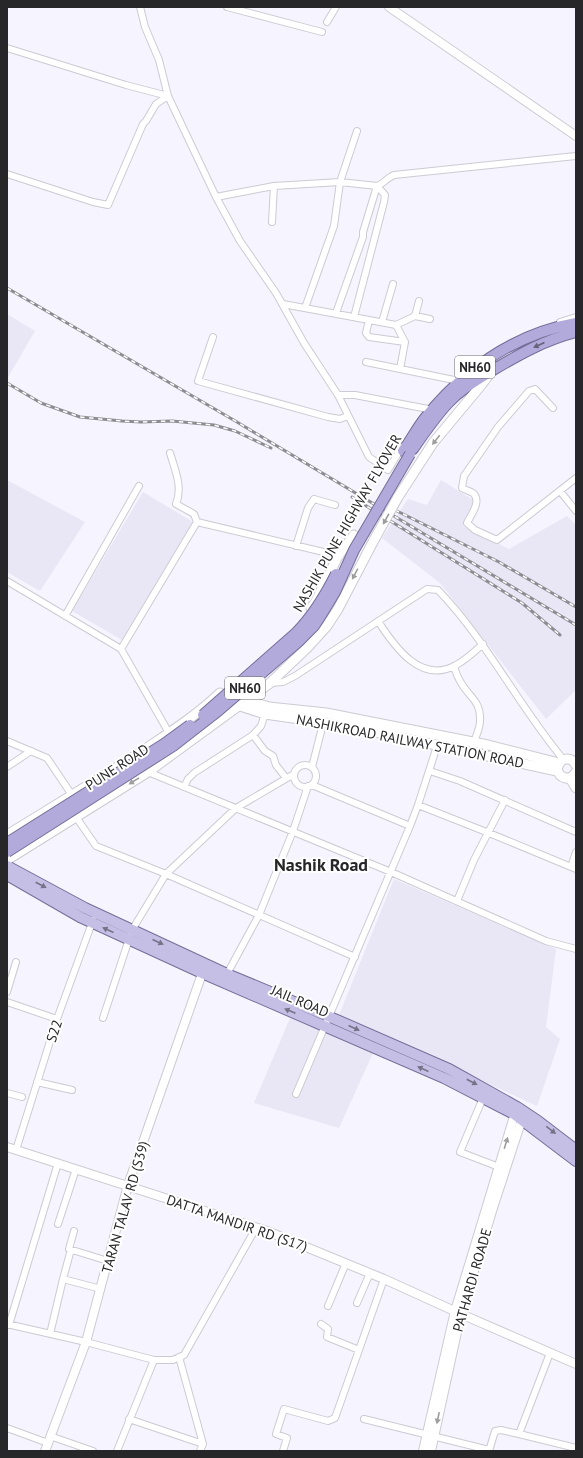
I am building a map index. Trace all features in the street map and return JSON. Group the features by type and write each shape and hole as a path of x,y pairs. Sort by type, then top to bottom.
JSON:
{"highway":[{"name":"NASHIK PUNE HIGHWAY FLYOVER","path":"7,852 173,746 208,719 298,642 314,626 335,592 357,544 425,419 450,390 470,372 497,353 525,338 562,325 576,323"},
{"name":"NASHIK PUNE HIGHWAY FLYOVER","path":"7,843 164,744 189,726 296,633 308,621 318,606 354,535 407,452 448,403 471,383 524,351 556,338 576,332"}],"main road":[{"path":"7,860 148,772 270,682 307,648 327,626 338,609 398,497 433,442 491,372"},
{"name":"PUNE ROAD","path":"7,835 169,733 185,722 256,664 297,627 316,601 335,555 354,535"},
{"path":"219,694 242,703 474,742 560,764 572,760 576,765"},
{"name":"NASHIKROAD RAILWAY STATION ROAD","path":"242,703 265,714 325,717 437,745 560,764"},
{"path":"560,764 561,776 567,778 574,776 576,788"},
{"name":"JAIL ROAD","path":"7,866 96,913 130,934 326,1027 444,1078 483,1098 520,1113"},
{"name":"JAIL ROAD","path":"7,875 80,918 130,934"},
{"name":"JAIL ROAD","path":"204,968 227,974 330,1017 449,1070 520,1113 576,1161"},
{"path":"520,1113 576,1150"}],"street":[{"path":"140,7 145,27 159,60 168,96 216,197 240,241 283,304 304,343 338,395 369,457 388,470 428,409 454,380 504,345 541,327 576,317"},
{"path":"227,7 322,32"},
{"path":"327,22 336,7"},
{"path":"389,7 576,136"},
{"path":"7,48 126,85 168,96"},
{"path":"7,174 93,202 108,205 143,124 156,104 168,96"},
{"path":"305,308 334,226 340,182 357,131"},
{"path":"216,197 274,186 340,182 377,186 394,175 576,156"},
{"path":"272,222 274,186"},
{"path":"336,314 363,237 363,232 377,186"},
{"path":"354,317 384,202 385,195 377,186"},
{"path":"382,322 393,284"},
{"path":"415,316 420,301"},
{"path":"283,304 396,325 415,316 430,319"},
{"path":"369,320 366,333 370,337 405,342"},
{"path":"396,325 405,342 400,369"},
{"path":"213,337 198,380 328,418 340,419 348,416"},
{"path":"366,362 454,380"},
{"path":"553,408 535,389 529,391 498,427 464,476 462,488 472,492 476,496 476,503 467,523 476,530 497,540 576,478"},
{"path":"338,395 355,395 428,409"},
{"path":"170,453 179,481 179,497 176,504 194,514 197,522"},
{"path":"64,616 140,486"},
{"path":"560,491 576,511"},
{"path":"296,546 308,508 314,499 335,504"},
{"path":"197,522 335,555"},
{"path":"121,649 197,522"},
{"path":"7,581 121,649 169,733"},
{"path":"270,682 283,682 295,676 427,589 438,590 483,644 545,737 560,764"},
{"path":"378,621 391,641 413,664 422,668 436,670 454,666 467,658 483,644"},
{"path":"454,666 457,676 478,706 480,723 474,742"},
{"path":"184,787 188,779 194,773 253,735 261,726 265,714"},
{"path":"312,767 325,717"},
{"path":"253,735 265,750 273,756 276,765 286,778"},
{"path":"296,1094 326,1027 410,826 430,771 440,736"},
{"path":"7,741 47,758 72,795"},
{"path":"7,767 31,751"},
{"path":"103,1018 130,934 166,874 236,808 294,774 297,768 302,765 309,765 316,772 314,782 310,785 259,915 227,974"},
{"path":"430,771 460,781 576,832"},
{"path":"148,772 391,872 546,941 576,949"},
{"path":"294,774 294,778 301,786 310,785 410,826"},
{"path":"457,901 474,860 505,800"},
{"path":"418,805 573,868 576,852"},
{"path":"76,817 96,846 166,874 355,958"},
{"name":"S22","path":"10,1149 37,1082 96,913"},
{"path":"7,992 16,962"},
{"name":"TARAN TALAV RD (S39)","path":"47,1443 86,1342 128,1186 204,968"},
{"path":"7,1002 58,1019"},
{"path":"37,1082 72,1090"},
{"path":"7,1093 22,1097"},
{"path":"483,1098 460,1152 499,1167"},
{"path":"458,1313 499,1167 520,1113"},
{"name":"PATHARDI ROADE","path":"431,1451 430,1436 458,1313 492,1211 520,1113"},
{"name":"DATTA MANDIR RD (S17)","path":"10,1149 58,1163 256,1228 346,1262 458,1313 576,1364"},
{"path":"58,1163 8,1325 86,1342 154,1360 173,1360 184,1355 256,1228"},
{"path":"58,1224 76,1169"},
{"path":"74,1231 69,1249 108,1261"},
{"path":"50,1334 70,1253"},
{"path":"328,1306 346,1262"},
{"path":"357,1303 370,1273"},
{"path":"63,1279 101,1289"},
{"path":"283,1451 287,1438 276,1434 284,1409 328,1421 335,1418 384,1279"},
{"path":"321,1324 328,1329 327,1337 359,1350"},
{"path":"519,1434 550,1353"},
{"path":"179,1357 203,1444 200,1451"},
{"path":"117,1451 154,1360"},
{"path":"129,1419 203,1444"},
{"path":"364,1419 489,1451 495,1431 501,1430 575,1448"},
{"path":"7,1428 47,1443 93,1451"},
{"path":"424,1451 430,1436"}],"shaded area":[{"path":"7,314 35,331 7,379"},
{"path":"7,480 85,522 40,591 7,572"},
{"path":"441,480 475,501 463,526 509,549 567,516 576,525 576,690 546,719 440,583 382,538 408,499 427,505"},
{"path":"143,492 193,522 122,640 72,611"},
{"path":"394,879 556,949 546,1027 560,1039 537,1106 339,1015"},
{"path":"290,1018 373,1053 339,1128 254,1103"}],"railway":[{"path":"7,288 237,422 576,625"},
{"path":"7,383 41,403 80,417 122,421 172,421 214,425 235,431 271,448"},
{"path":"352,497 522,603 560,635"},
{"path":"395,510 499,562 576,607"}],"district":[{"name":"Nashik Road","path":"321,865"}]}
